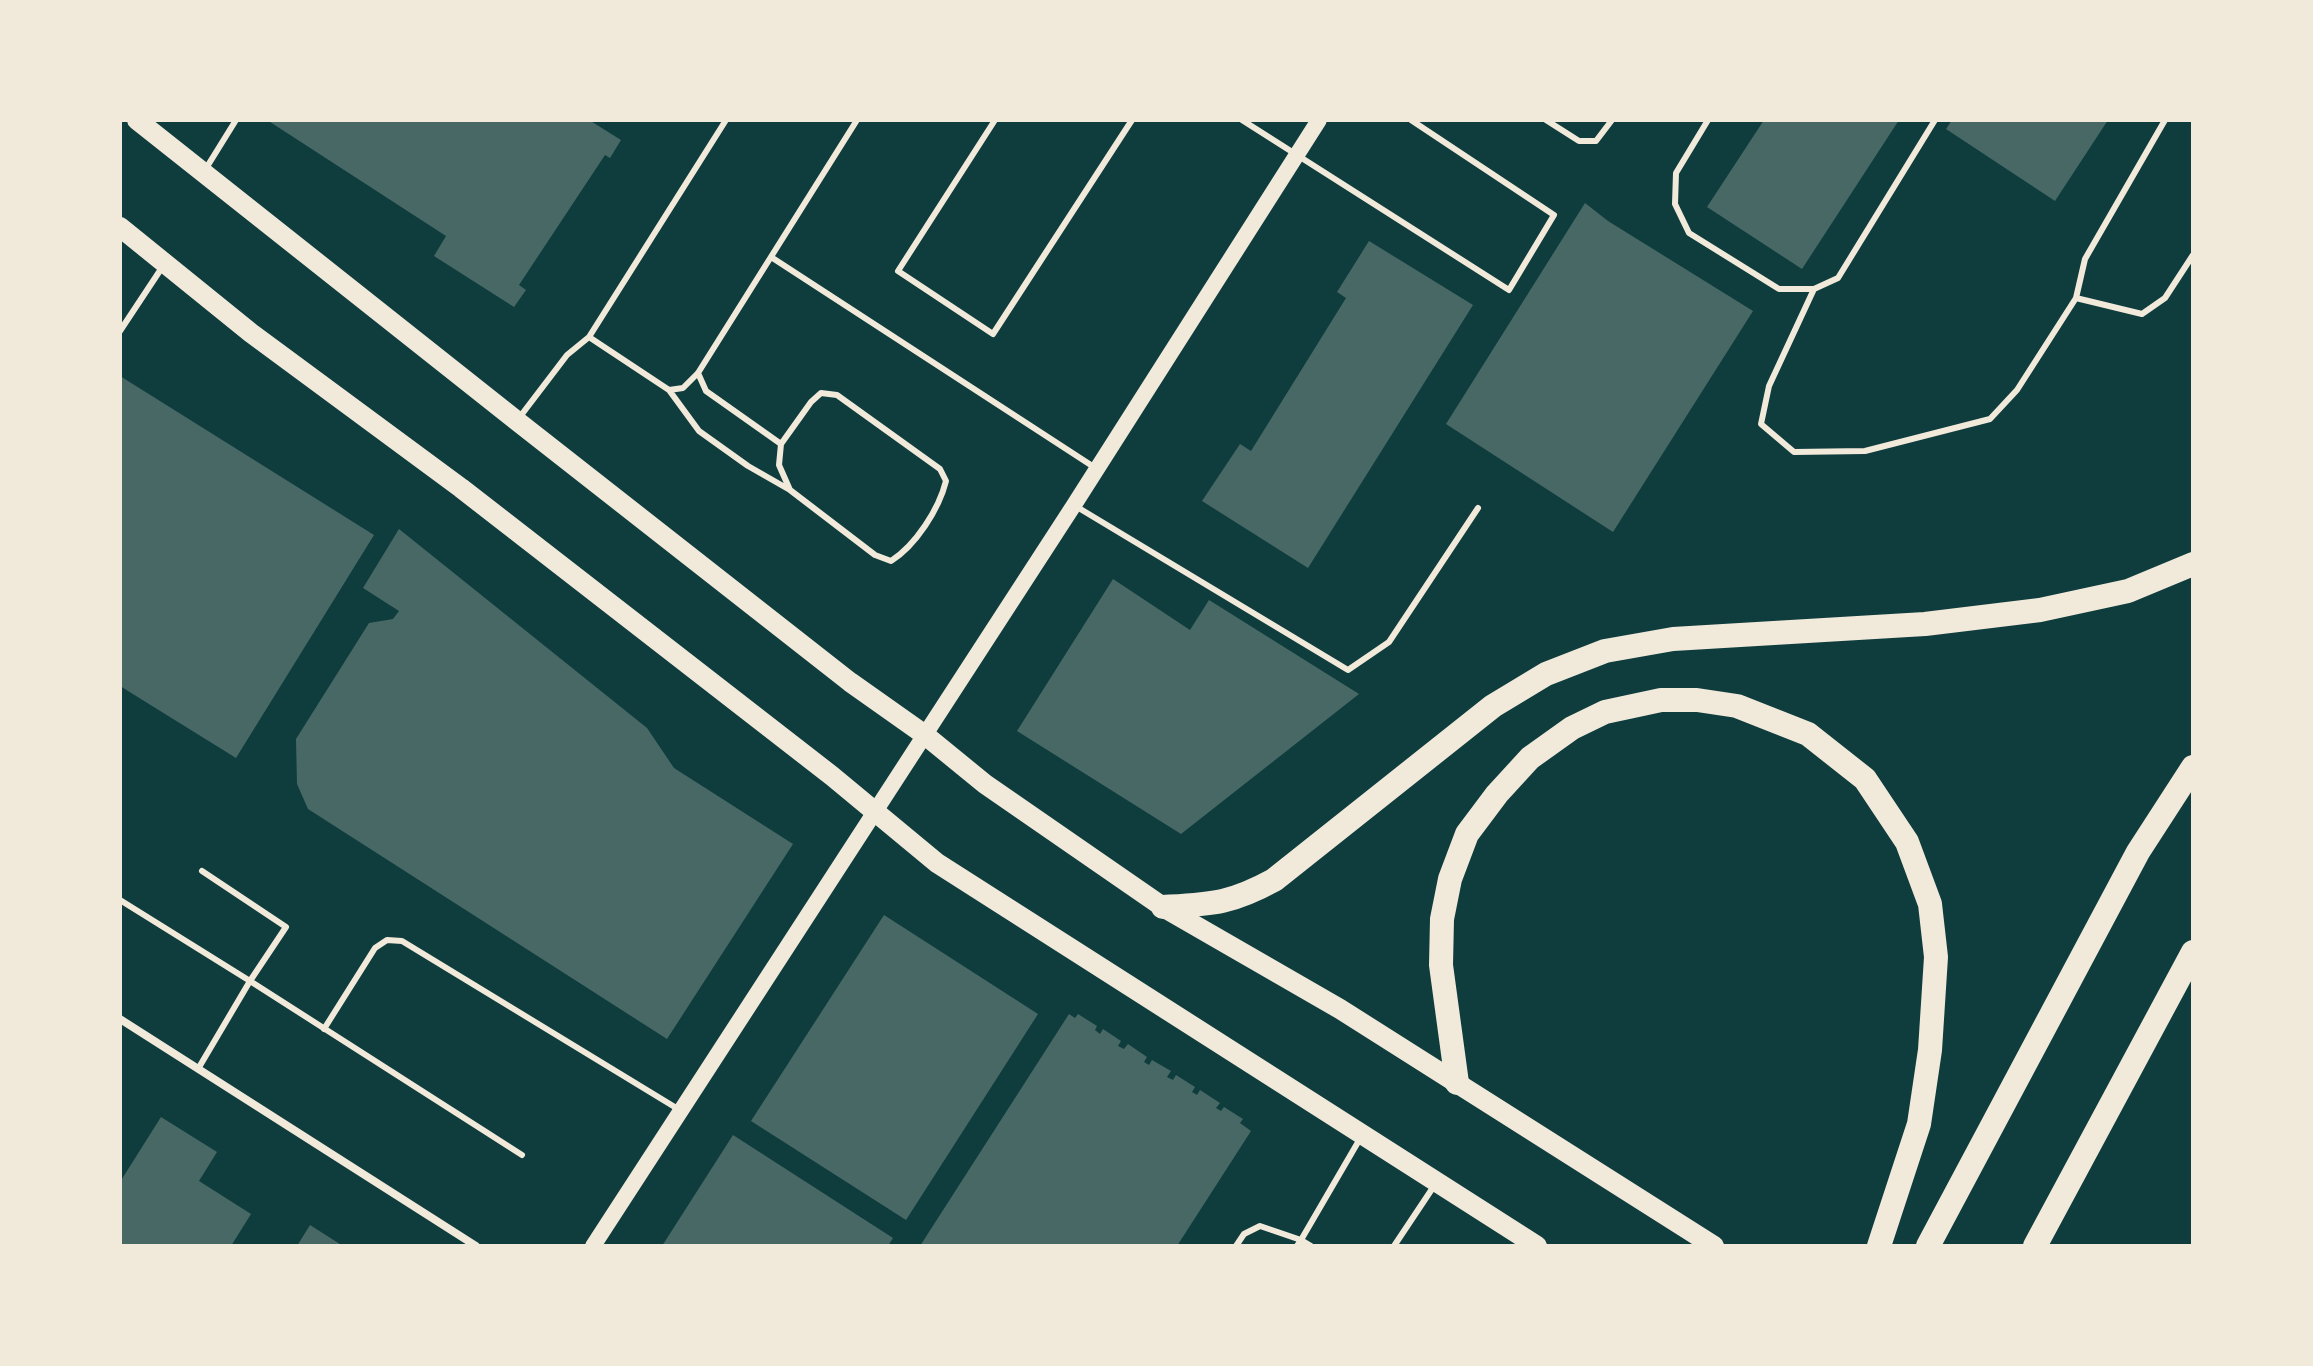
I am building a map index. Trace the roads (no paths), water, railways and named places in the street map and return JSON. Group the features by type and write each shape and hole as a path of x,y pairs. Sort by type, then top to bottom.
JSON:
{"highway":[{"path":"1163,907 1217,903 1242,897 1274,880 1493,706 1546,674 1605,651 1673,639 1925,624 2040,610 2128,591 2193,564"},
{"path":"1457,1083 1441,965 1442,919 1450,879 1467,834 1497,794 1530,758 1572,728 1605,712 1661,700 1697,700 1737,706 1808,734 1865,779 1907,842 1930,904 1936,957 1930,1050 1919,1124 1879,1246"},
{"path":"1928,1246 2138,852 2193,767"},
{"path":"2035,1246 2193,952"}],"main road":[{"path":"137,120 850,682 925,735 985,784 1163,907 1340,1009 1714,1246"},
{"path":"593,1246 1074,505 1319,120"},
{"path":"120,227 251,333 461,488 876,811 937,863 1537,1246"}],"street":[{"path":"120,1019 476,1246"}],"lane":[{"path":"203,173 236,120"},
{"path":"517,421 567,355 589,337 726,120"},
{"path":"669,390 683,388 698,373 857,120"},
{"path":"995,120 898,271 993,334 1132,120"},
{"path":"1242,120 1509,290 1554,215 1411,120"},
{"path":"1546,120 1579,141 1596,141 1612,120"},
{"path":"1708,120 1676,173 1675,204 1689,233 1779,289 1814,289 1838,278 1935,120"},
{"path":"1814,289 1769,386 1761,424 1794,452 1865,451 1990,419 2017,390 2076,298 2085,259 2165,120"},
{"path":"2076,298 2142,314 2165,298 2193,255"},
{"path":"771,257 1097,469"},
{"path":"120,331 165,263"},
{"path":"589,337 669,390 699,431 748,466 790,490 875,555 891,561 903,553 941,500 946,481 940,469 837,395 821,393 781,444 779,465 790,490"},
{"path":"698,373 706,391 781,444"},
{"path":"1074,505 1348,670 1389,642 1478,508"},
{"path":"198,1069 286,927 202,871"},
{"path":"120,900 522,1155"},
{"path":"324,1029 375,948 387,940 402,941 681,1111"},
{"path":"1299,1243 1363,1134"},
{"path":"1394,1246 1437,1182"},
{"path":"1236,1246 1244,1234 1260,1226 1311,1246"}]}
